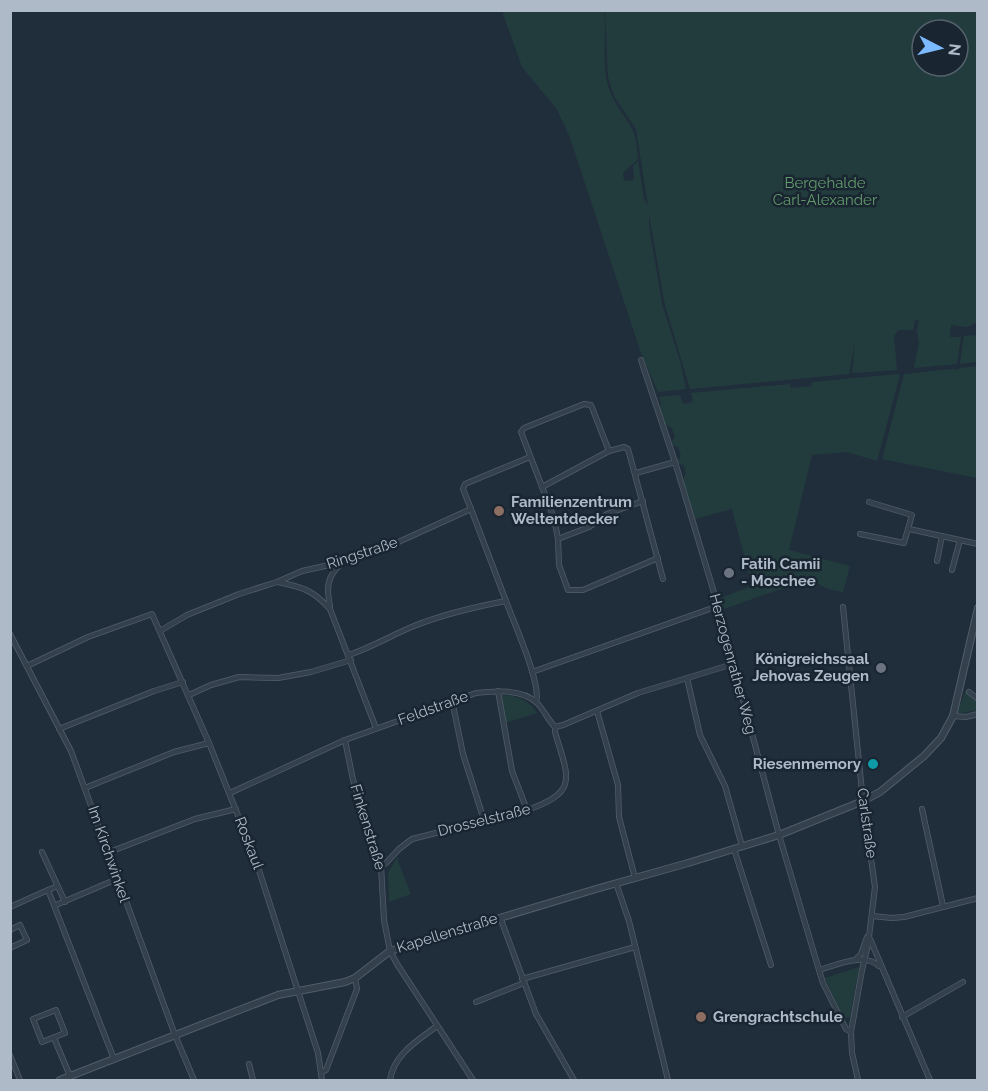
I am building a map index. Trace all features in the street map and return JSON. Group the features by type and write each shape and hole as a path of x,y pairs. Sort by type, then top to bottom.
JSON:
{"street":[{"name":"Herzogenrather Weg","path":"641,360 675,462 718,606 779,835 823,983 846,1029 851,1032"},
{"path":"609,451 591,405 584,404 524,428 521,432 554,518 559,565 568,590 582,590 658,558"},
{"path":"542,487 609,451 624,447 628,450 663,579"},
{"path":"530,457 465,484 463,489 532,672 538,696 536,702 555,726 563,725 638,693 733,664"},
{"path":"636,473 675,462"},
{"path":"558,539 589,527 607,514 643,501"},
{"path":"860,534 904,543 909,529 912,515 869,502"},
{"name":"Ringstraße","path":"160,631 187,615 239,594 302,571 343,562 383,549 471,509"},
{"path":"909,529 978,544"},
{"path":"937,561 942,536"},
{"path":"952,570 960,540"},
{"path":"330,609 328,584 331,574 343,562"},
{"path":"277,582 309,590 319,596 330,609 376,728"},
{"path":"189,695 239,676 278,678 311,672 444,615 506,601"},
{"path":"532,672 718,606"},
{"name":"Carlstraße","path":"843,607 863,801 875,887 851,1032 852,1053 858,1080"},
{"name":"Kapellenstraße","path":"60,1080 278,995 355,978 390,951 779,835 863,801 894,782 941,738 953,716 978,608"},
{"name":"Roskaul","path":"27,666 88,637 152,614 230,793 264,883 318,1053 322,1080"},
{"name":"Im Kirchwinkel","path":"10,634 71,751 175,1035 194,1080"},
{"path":"687,678 700,735 725,786 742,846"},
{"path":"59,729 154,691 183,682"},
{"path":"498,691 512,771 527,810"},
{"name":"Feldstraße","path":"230,793 345,740 452,700 476,693 498,691 523,695 536,702"},
{"path":"969,692 978,699"},
{"path":"452,700 463,754 484,820"},
{"path":"597,711 618,785 619,817 635,878"},
{"path":"953,716 966,717 978,714"},
{"name":"Drosselstraße","path":"381,866 412,839 527,810 543,805 561,794 567,776 555,726"},
{"name":"Finkenstraße","path":"345,740 354,780 381,866 384,920 390,951"},
{"path":"85,788 174,752 209,743"},
{"path":"922,808 943,906"},
{"path":"107,853 195,819 236,809"},
{"path":"734,849 771,965"},
{"path":"42,852 65,902"},
{"path":"56,905 117,879"},
{"path":"616,883 636,947 668,1080"},
{"path":"10,907 58,886"},
{"path":"48,890 56,905 114,1059"},
{"path":"872,916 904,917 978,898"},
{"path":"500,917 536,1014 574,1080"},
{"path":"10,948 27,940 20,926 11,930"},
{"path":"869,932 871,944 930,1080"},
{"name":"Carlstraße","path":"855,960 861,954 869,932"},
{"path":"476,1002 523,981 636,947"},
{"path":"390,951 473,1080"},
{"path":"819,970 855,960 876,963 883,972"},
{"path":"322,1072 326,1070 357,989 355,978"},
{"path":"902,1017 963,982"},
{"path":"56,1010 65,1033 54,1038 42,1042 33,1019 56,1010"},
{"path":"390,1080 391,1070 398,1058 437,1026"},
{"path":"54,1038 70,1076"},
{"path":"10,1055 20,1080"},
{"path":"249,1064 253,1080"}],"green space":[{"name":"Bergehalde Carl-Alexander","path":"502,11 604,11 605,68 608,86 633,131 637,145 638,159 623,173 624,181 634,180 633,166 638,161 644,199 648,206 636,129 614,96 608,77 605,11 977,11 977,322 967,327 951,325 950,337 961,337 957,364 914,368 919,343 917,330 919,321 915,320 913,330 899,330 894,335 897,370 852,373 855,342 849,374 690,389 665,305 649,215 662,304 680,361 686,389 658,392 641,353 569,135 556,108 522,67"},
{"path":"977,335 977,362 960,364 964,336"},
{"path":"977,366 977,478 882,459 904,374 959,370 959,368"},
{"path":"900,375 877,461 847,452 812,455 789,550 850,566 843,592 828,589 809,579 721,610 718,599 752,586 732,509 695,519 683,479 686,474 684,465 678,464 677,461 681,456 678,447 672,442 675,437 672,428 664,424 659,397 680,395 683,404 693,402 691,393 790,384 791,388 812,386 812,382"},
{"path":"966,689 977,700 977,710 957,714"},
{"path":"502,695 522,700 531,705 537,713 505,723"},
{"path":"398,856 398,862 411,894 389,902 388,873"},
{"path":"859,967 850,1017 847,1018 841,1013 825,978"}],"place":[{"name":"Familienzentrum Weltentdecker","path":"499,511"},
{"name":"Fatih Camii - Moschee","path":"729,573"},
{"name":"Königreichssaal Jehovas Zeugen","path":"881,668"},
{"name":"Riesenmemory","path":"873,764"},
{"name":"Grengrachtschule","path":"701,1017"}]}
